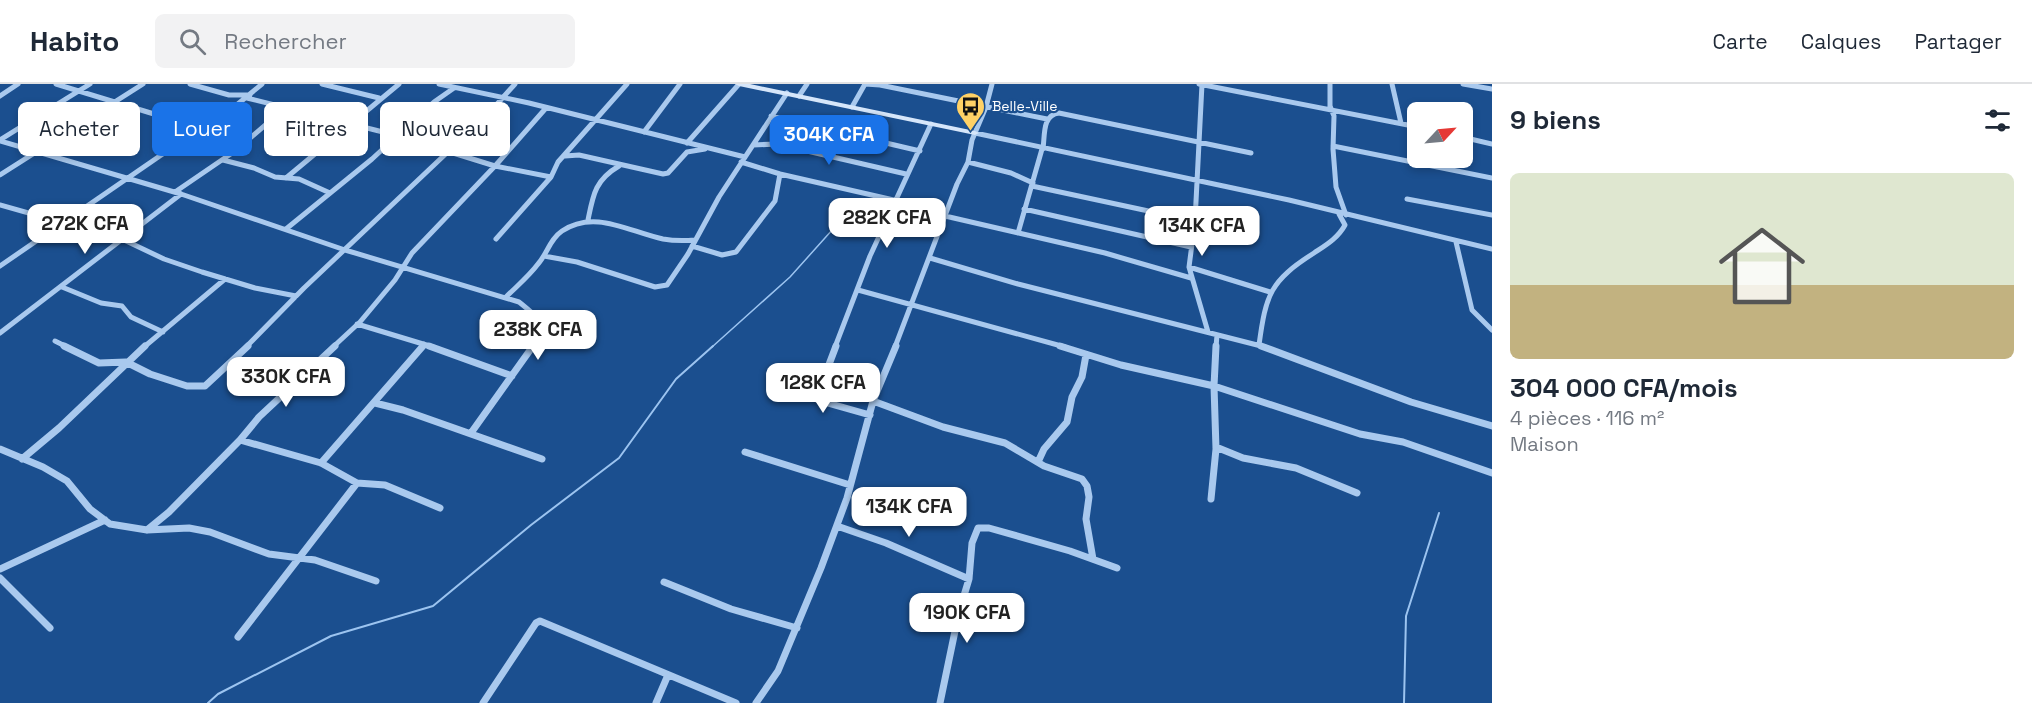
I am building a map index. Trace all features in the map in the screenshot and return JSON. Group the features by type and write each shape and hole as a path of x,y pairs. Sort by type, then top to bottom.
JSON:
{"street":[{"path":"0,96 18,84"},
{"path":"56,84 152,111"},
{"path":"0,141 90,84"},
{"path":"115,101 143,84"},
{"path":"190,84 264,102"},
{"path":"242,102 262,84"},
{"path":"322,84 379,98"},
{"path":"368,108 399,84"},
{"path":"439,84 745,157"},
{"path":"499,102 515,84"},
{"path":"496,239 551,177 558,162 627,84"},
{"path":"644,132 680,84"},
{"path":"687,143 739,84 1289,200 1492,249"},
{"path":"799,96 807,84"},
{"path":"852,107 865,84 880,85 1047,119"},
{"path":"756,703 778,671 837,526 873,401 968,162 975,133 986,107 992,84"},
{"path":"1208,332 1189,267 1195,221 1201,84 1407,124"},
{"path":"1259,345 1270,291 1284,272 1331,242 1342,233 1345,225 1336,187 1333,146 1334,116 1329,102 1330,84"},
{"path":"1392,84 1401,123"},
{"path":"1464,84 1492,89"},
{"path":"434,102 454,88"},
{"path":"544,256 577,262 660,288 667,285 741,162 787,93"},
{"path":"147,530 170,512 240,440 259,417 357,324 395,280 412,253 495,166 546,108"},
{"path":"1018,233 1043,149 1047,119 1052,114 1066,114 1251,153"},
{"path":"771,116 920,151"},
{"path":"825,402 822,383 870,256 931,124"},
{"path":"0,333 124,240 178,193 264,126"},
{"path":"1473,140 1492,144"},
{"path":"0,141 18,146"},
{"path":"753,145 786,145 906,174"},
{"path":"1333,146 1492,178"},
{"path":"565,156 583,156 619,166 666,174 687,152 711,149"},
{"path":"286,229 380,151"},
{"path":"0,175 31,156"},
{"path":"51,156 178,193 345,250 519,302 530,311 540,325 536,343 471,433"},
{"path":"0,266 160,156"},
{"path":"286,178 312,156"},
{"path":"55,341 99,363 126,362 150,374 187,386 205,386 236,359 296,296 442,156"},
{"path":"463,156 495,166 551,177"},
{"path":"223,160 254,168 270,176 299,179 330,193"},
{"path":"741,162 780,174 897,200 1191,278"},
{"path":"968,162 1002,171 1033,185 1195,221"},
{"path":"588,220 594,190 609,172 619,166"},
{"path":"692,246 722,255 736,252 775,201 780,174"},
{"path":"1407,198 1492,215"},
{"path":"0,205 60,224 124,240 164,259 225,279 296,296"},
{"path":"1024,209 1191,247"},
{"path":"506,297 544,256 547,247 562,231 578,223 588,220 673,241 695,240"},
{"path":"1456,242 1467,298 1472,310 1492,330"},
{"path":"930,258 1018,284 1259,345 1403,399 1492,426"},
{"path":"1189,267 1270,291"},
{"path":"22,459 72,416 126,362 225,279"},
{"path":"62,287 101,303 122,306 131,317 163,332"},
{"path":"858,290 1030,336 1086,355 1214,386 1360,434 1403,442 1492,473"},
{"path":"357,324 424,344 512,376"},
{"path":"1211,499 1216,447 1214,386 1217,335"},
{"path":"321,463 424,344"},
{"path":"1038,462 1044,448 1058,435 1067,422 1072,396 1082,378 1086,355"},
{"path":"784,386 825,402 870,415"},
{"path":"873,401 943,428 1005,444 1053,470 1082,479 1087,486 1089,497 1086,519 1093,560"},
{"path":"375,403 471,433 542,459"},
{"path":"240,440 321,463 357,483 385,486 440,508"},
{"path":"1216,447 1239,460 1284,464 1357,493"},
{"path":"0,449 66,481 90,509 105,520 126,528 147,530 189,528 210,532 269,554 332,565 376,582"},
{"path":"745,452 850,485"},
{"path":"238,637 357,483"},
{"path":"0,569 105,520"},
{"path":"837,526 886,543 969,579"},
{"path":"940,703 959,612 969,579 975,531 982,527 1117,568"},
{"path":"0,578 50,628"},
{"path":"664,582 731,609 797,628"},
{"path":"483,703 536,623 540,621 736,703"},
{"path":"656,703 668,675"}],"waterway":[{"path":"712,347 790,277 859,200"},
{"path":"208,703 218,694 331,636 433,606 531,525 619,458 676,379 713,346"},
{"path":"1404,703 1406,616 1439,513"}],"place":[{"name":"Belle-Ville","path":"971,132"}]}
